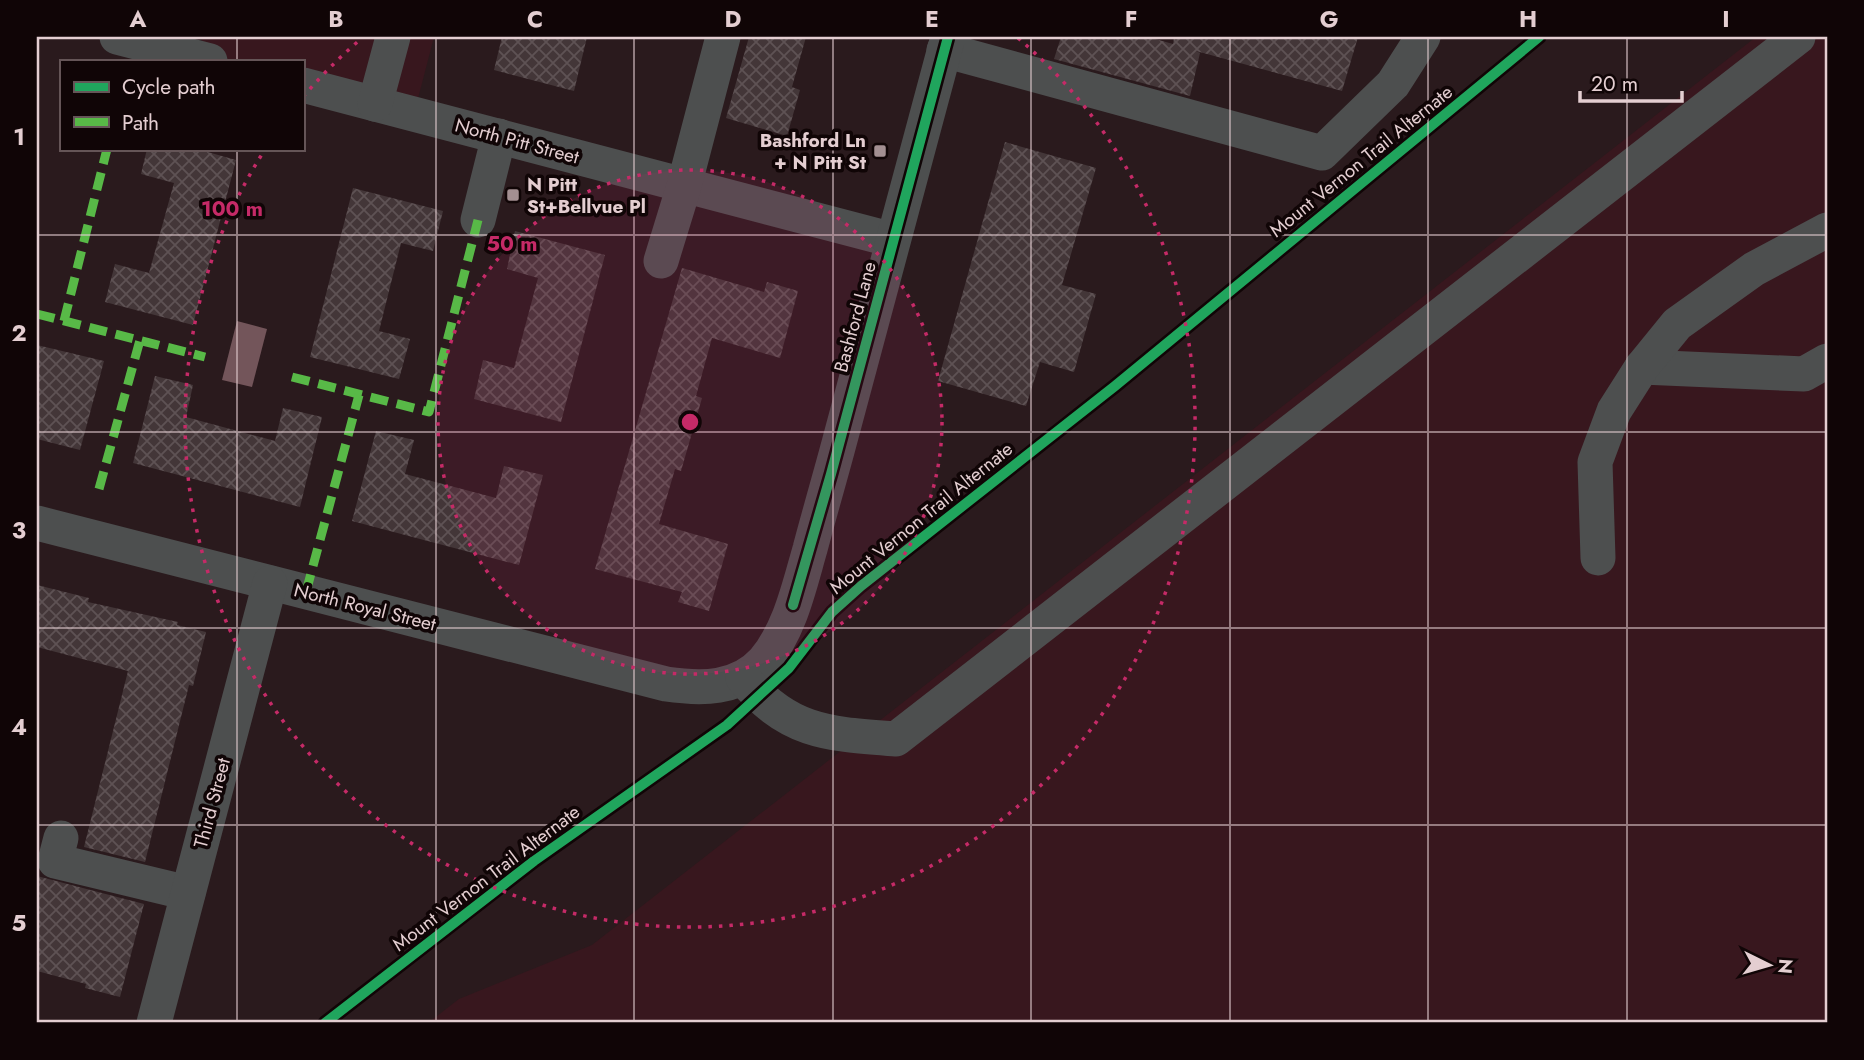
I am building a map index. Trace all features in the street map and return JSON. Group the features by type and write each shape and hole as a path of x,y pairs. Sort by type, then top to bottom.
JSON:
{"street":[{"path":"117,37 206,60"},
{"path":"374,104 393,37"},
{"path":"661,261 684,186 723,37"},
{"path":"946,43 1321,153 1393,84 1423,37"},
{"path":"743,678 759,698 798,724 834,734 896,739 1798,37"},
{"name":"Bashford Lane","path":"743,678 753,671 775,645 793,605 831,474 946,43"},
{"name":"North Pitt Street","path":"304,85 893,240"},
{"path":"478,220 499,136"},
{"path":"1598,558 1595,462 1614,411 1642,367 1677,324 1754,269 1827,230"},
{"path":"1642,367 1804,374 1827,361"},
{"name":"North Royal Street","path":"37,523 666,684 693,688 719,686 743,678"},
{"name":"Third Street","path":"154,1023 270,583"},
{"path":"61,838 55,861 188,893"}],"shaded area":[{"path":"203,37 434,37 414,114 304,84 304,60 212,60 197,56"},
{"path":"1756,37 1827,37 1827,1023 428,1023 459,999 592,945"},
{"path":"237,321 267,329 252,387 222,380"}],"building":[{"path":"502,37 587,37 574,91 494,70"},
{"path":"749,37 806,37 792,87 800,90 787,136 726,118"},
{"path":"1061,37 1148,37 1173,44 1174,37 1358,37 1342,91 1196,51 1200,53 1190,96 1054,59"},
{"path":"1005,142 1096,168 1062,285 1096,294 1074,372 1040,362 1026,406 938,381"},
{"path":"147,150 201,150 236,160 193,325 105,302 115,264 149,273 174,183 141,174"},
{"path":"353,188 443,211 433,251 401,243 379,331 410,339 399,379 310,357"},
{"path":"515,231 605,255 561,422 474,399 483,360 514,368 538,278 507,269"},
{"path":"682,268 764,292 767,282 798,291 780,358 712,338 696,396 702,398 681,471 675,469 659,524 728,544 709,611 678,602 682,592 595,569"},
{"path":"37,345 104,361 80,450 37,439"},
{"path":"155,376 193,385 186,417 275,441 283,408 322,417 300,507 133,463"},
{"path":"376,431 414,440 405,474 496,498 504,466 543,475 519,565 352,521"},
{"path":"37,585 89,598 88,602 178,622 177,625 206,632 193,686 189,685 145,862 84,847 128,671 37,647"},
{"path":"37,876 144,904 120,997 85,988 86,984 37,971"}],"marked path":[{"path":"64,321 107,150"},
{"path":"292,377 429,412 478,220"},
{"path":"37,314 205,357"},
{"path":"99,489 140,340"},
{"path":"306,592 359,395"}],"cycle path":[{"path":"793,605 831,474 948,37"},
{"name":"Mount Vernon Trail Alternate","path":"325,1023 534,861 727,725 789,668 832,612 861,586 1115,386 1539,37"}],"place":[{"name":"Bashford Ln + N Pitt St","path":"880,151"},
{"name":"N Pitt St+Bellvue Pl","path":"513,195"}]}
